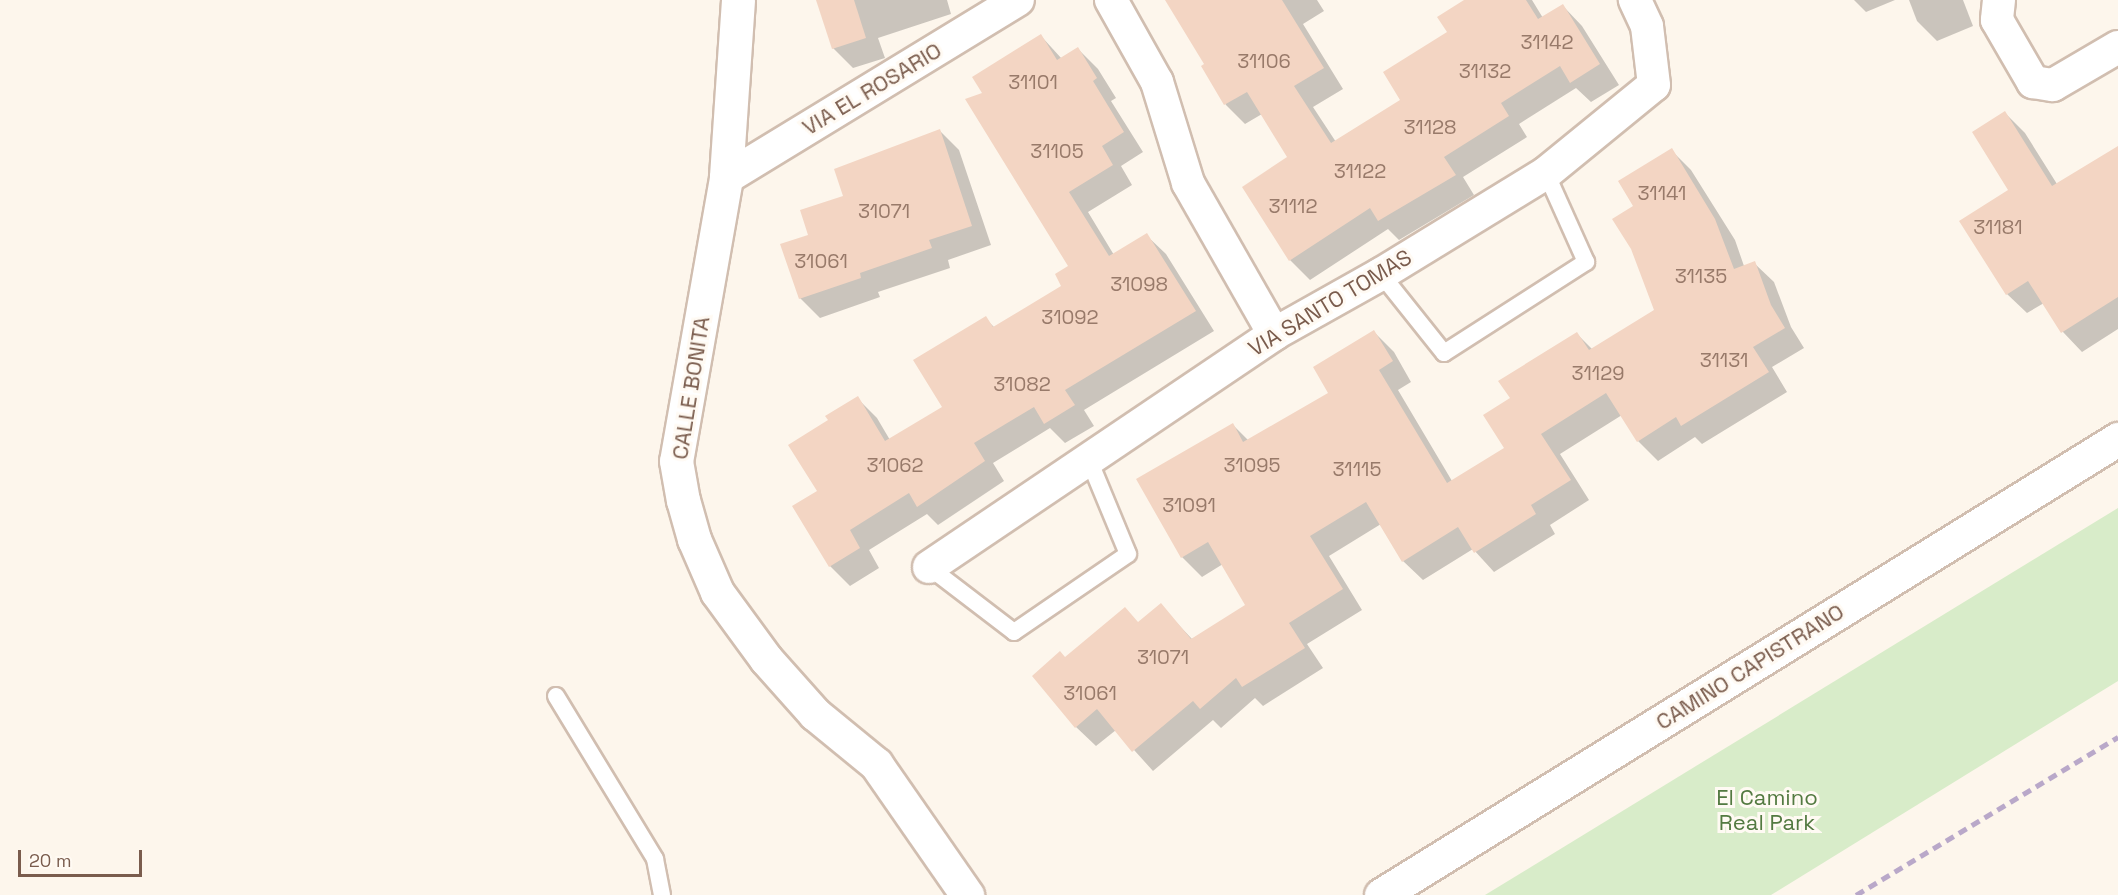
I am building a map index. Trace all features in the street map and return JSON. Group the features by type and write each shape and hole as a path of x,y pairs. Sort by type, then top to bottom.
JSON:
{"street":[{"name":"CALLE BONITA","path":"738,0 726,178 676,461 694,539 717,592 766,659 815,714 876,764 968,895"},
{"name":"VIA EL ROSARIO","path":"726,178 1018,0"},
{"path":"1111,0 1157,82 1188,183 1274,334"},
{"name":"VIA SANTO TOMAS","path":"929,567 1274,334 1381,274 1546,173 1654,85 1647,26 1635,0"},
{"path":"1999,0 1997,20 2033,82 2053,86 2118,47"},
{"name":"CAMINO CAPISTRANO","path":"1381,895 2118,439"}],"lane":[{"path":"1381,274 1444,353 1586,262 1546,173"},
{"path":"929,567 1014,632 1128,554 1089,460"},
{"path":"556,696 655,860 662,895"}],"green space":[{"name":"El Camino Real Park","path":"2118,508 2118,681 1771,895 1485,895"}],"building":[{"path":"816,0 854,0 866,38 832,49"},
{"path":"1165,0 1282,0 1324,68 1294,86 1331,143 1400,100 1383,72 1447,32 1437,17 1464,0 1526,0 1538,19 1563,4 1600,64 1570,83 1560,66 1501,103 1509,116 1444,157 1456,175 1378,221 1370,208 1289,261 1242,187 1287,157 1247,92 1224,105 1201,66 1204,64"},
{"path":"1041,34 1057,60 1078,47 1097,78 1093,81 1124,132 1102,146 1113,165 1069,192 1109,256 1147,233 1196,311 1065,390 1075,405 1044,424 1034,407 974,443 985,461 917,507 909,493 850,530 860,548 829,567 792,506 817,491 788,445 828,420 825,416 858,396 885,441 942,407 913,360 986,316 993,327 1061,286 1055,274 1068,266 965,99 982,93 972,77"},
{"path":"2005,111 2052,186 2118,146 2118,297 2061,333 2028,281 2006,295 1959,221 2008,190 1972,132"},
{"path":"940,129 972,226 929,240 932,248 860,273 861,278 799,299 780,244 808,235 800,210 843,196 834,169"},
{"path":"1672,148 1715,219 1734,269 1755,261 1771,305 1785,328 1753,347 1769,372 1681,426 1676,417 1637,442 1606,393 1541,434 1571,480 1531,505 1536,514 1474,553 1458,527 1402,562 1366,502 1310,536 1343,589 1289,623 1305,648 1242,687 1236,678 1200,709 1193,701 1132,752 1097,709 1075,728 1032,676 1060,651 1065,657 1125,607 1138,622 1161,603 1191,639 1245,605 1208,542 1181,558 1136,479 1233,423 1243,442 1328,393 1313,367 1374,330 1393,361 1379,370 1447,483 1504,448 1483,415 1510,398 1498,381 1577,332 1589,350 1654,310 1631,249 1612,219 1633,206 1618,181"}],"railway":[{"path":"1856,895 2118,737"}]}
